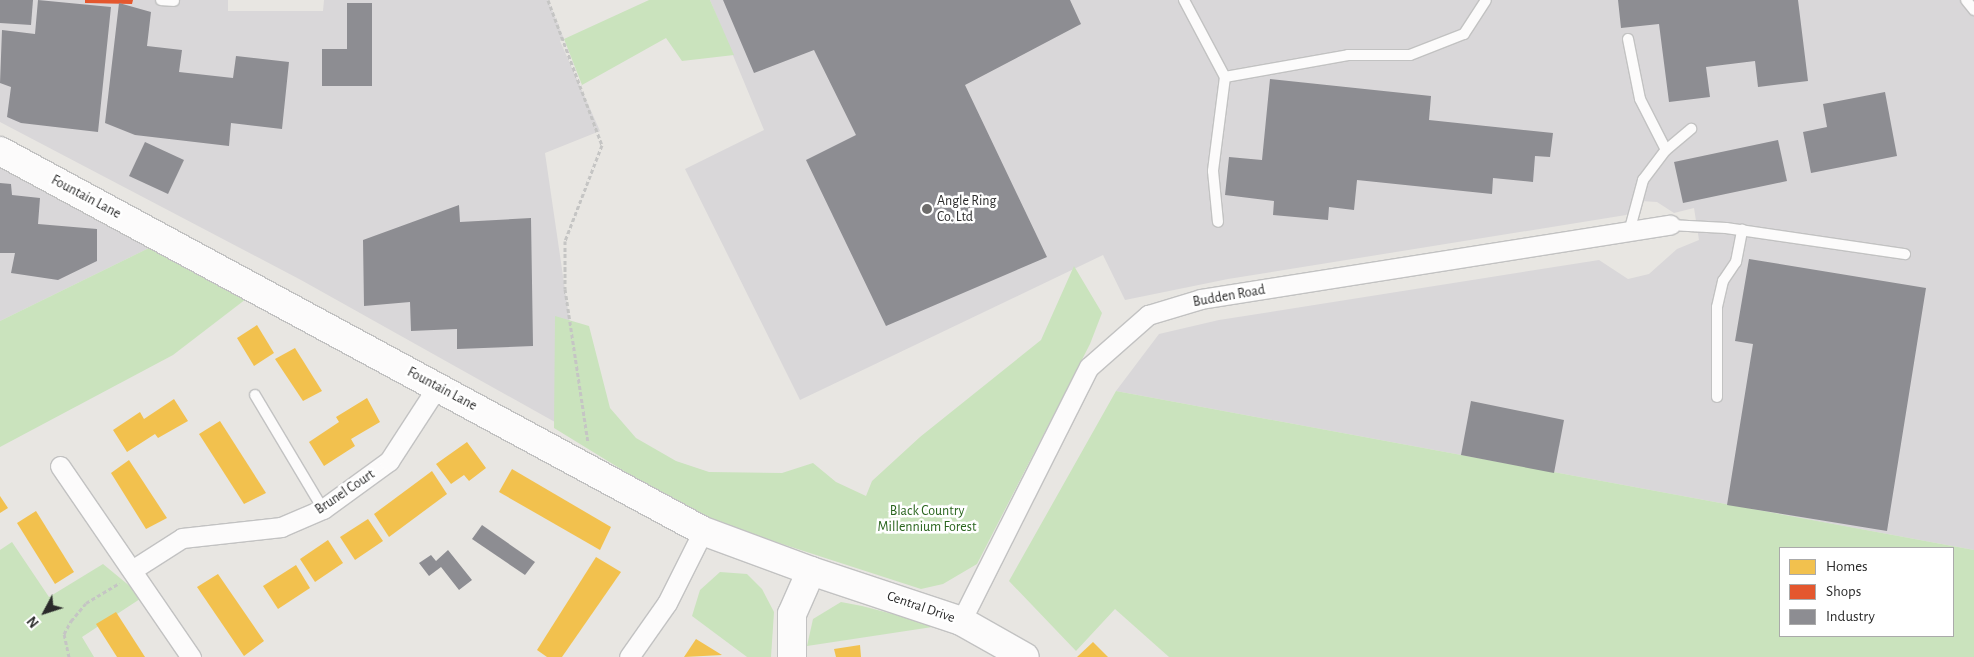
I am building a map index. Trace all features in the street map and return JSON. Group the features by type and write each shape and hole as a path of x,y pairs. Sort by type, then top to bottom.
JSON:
{"street":[{"name":"Fountain Lane","path":"0,151 703,531 811,571"},
{"name":"Budden Road","path":"961,621 1089,367 1148,315 1201,299 1670,225"},
{"name":"Brunel Court","path":"133,572 182,538 281,527 323,509 389,461 437,387"},
{"path":"60,466 191,657"},
{"path":"629,657 667,603 703,531"},
{"name":"Central Drive","path":"811,571 961,621 1025,657"},
{"path":"792,657 792,614 811,571"}],"lane":[{"path":"161,0 174,1"},
{"path":"1184,0 1225,77 1212,171 1218,222"},
{"path":"1225,77 1348,55 1410,55 1464,34 1486,0"},
{"path":"1966,0 1974,10"},
{"path":"1628,39 1640,99 1666,150"},
{"path":"1629,232 1643,180 1666,150 1691,129"},
{"path":"1670,225 1742,230 1905,254"},
{"path":"1717,397 1717,307 1723,281 1736,262 1742,230"},
{"path":"255,395 323,509"}],"path":[{"path":"548,0 602,145 565,241 565,289 591,471"},
{"path":"69,657 64,634 72,621 86,603 133,572"}],"shaded area":[{"path":"0,0 228,0 228,11 323,11 324,0 548,0 564,39 560,41 600,131 545,153 587,440 301,280 0,122"},
{"path":"710,0 1974,0 1974,550 1116,391 1159,334 1219,320 1599,260 1628,279 1649,274 1677,249 1699,240 1694,208 1674,213 1657,202 1641,201 1626,215 1228,279 1125,300 1103,255 800,400 685,169 764,130"},
{"path":"0,161 153,246 0,321"}],"green space":[{"path":"649,0 710,0 734,55 682,61 666,38 582,85 564,39"},
{"path":"153,246 246,299 173,355 0,447 0,321"},
{"name":"Black Country Millennium Forest","path":"1074,266 1102,313 1090,344 977,564 943,584 921,589 699,517 554,428 555,316 589,326 610,408 636,438 676,461 709,472 782,473 813,463 836,482 866,496 872,481 920,437 1041,340"},
{"path":"1116,391 1974,550 1974,657 1169,657 1115,609 1076,651 1009,581"},
{"path":"12,542 49,597 103,564 143,597 82,637 94,657 0,657 0,550"},
{"path":"720,572 747,574 762,589 774,612 771,657 747,657 692,616 700,590"},
{"path":"841,602 939,626 807,646 813,619"}],"building: Homes":[{"path":"257,325 274,353 254,366 237,338"},
{"path":"295,348 322,391 303,401 275,359"},
{"path":"367,398 380,422 351,439 355,446 324,466 309,442 339,422 336,417"},
{"path":"174,399 188,421 158,438 155,434 127,452 113,430 140,412 144,419"},
{"path":"220,421 266,493 244,504 199,434"},
{"path":"467,442 486,468 469,481 464,475 451,484 436,464"},
{"path":"129,460 167,518 146,529 111,473"},
{"path":"512,469 611,527 600,550 499,492"},
{"path":"432,471 447,494 389,537 374,514"},
{"path":"0,496 8,508 0,513"},
{"path":"36,511 74,572 55,584 17,523"},
{"path":"368,519 383,541 355,560 340,537"},
{"path":"328,540 343,563 315,582 300,559"},
{"path":"596,557 621,572 562,657 547,657 537,650"},
{"path":"296,565 310,588 278,609 263,586"},
{"path":"218,574 264,641 244,656 197,587"},
{"path":"116,612 145,657 117,657 96,624"},
{"path":"696,639 722,655 684,657"},
{"path":"1093,642 1108,657 1077,657"},
{"path":"860,645 861,657 836,657 834,649"}],"building: Shops":[{"path":"85,0 133,0 132,4 85,3"}],"building: Industry":[{"path":"0,0 33,0 31,25 0,23"},
{"path":"38,0 111,7 98,132 21,123 7,117 11,87 0,83 2,30 35,34"},
{"name":"Angle Ring Co. Ltd","path":"723,0 1070,0 1081,24 965,85 1047,257 886,326 806,160 856,135 814,50 754,73"},
{"path":"1618,0 1798,0 1808,81 1758,87 1755,61 1706,67 1710,97 1669,102 1659,24 1621,28"},
{"path":"119,3 151,12 147,46 182,50 179,72 233,78 236,56 289,62 282,129 231,123 229,146 135,135 105,123"},
{"path":"347,3 372,3 372,86 322,86 322,49 347,49"},
{"path":"1270,79 1431,96 1429,120 1553,133 1550,157 1535,156 1533,182 1493,178 1492,194 1357,180 1354,210 1329,207 1328,220 1273,215 1274,201 1225,195 1229,157 1262,160"},
{"path":"1885,92 1897,156 1811,173 1803,132 1827,127 1823,104"},
{"path":"1778,140 1787,181 1683,203 1674,162"},
{"path":"145,142 184,160 168,194 129,176"},
{"path":"0,183 11,184 12,195 40,198 38,224 97,229 97,261 58,280 11,273 15,253 0,253"},
{"path":"459,205 460,222 531,218 533,346 457,349 457,329 411,331 410,302 364,306 363,240"},
{"path":"1749,259 1926,288 1887,531 1727,505 1753,344 1735,341"},
{"path":"1471,401 1564,420 1554,473 1461,455"},
{"path":"482,525 535,562 525,575 472,539"},
{"path":"448,550 472,580 459,590 441,567 429,576 419,563 431,555 436,561"}],"place":[{"name":"Angle Ring Co. Ltd","path":"927,209"}]}
